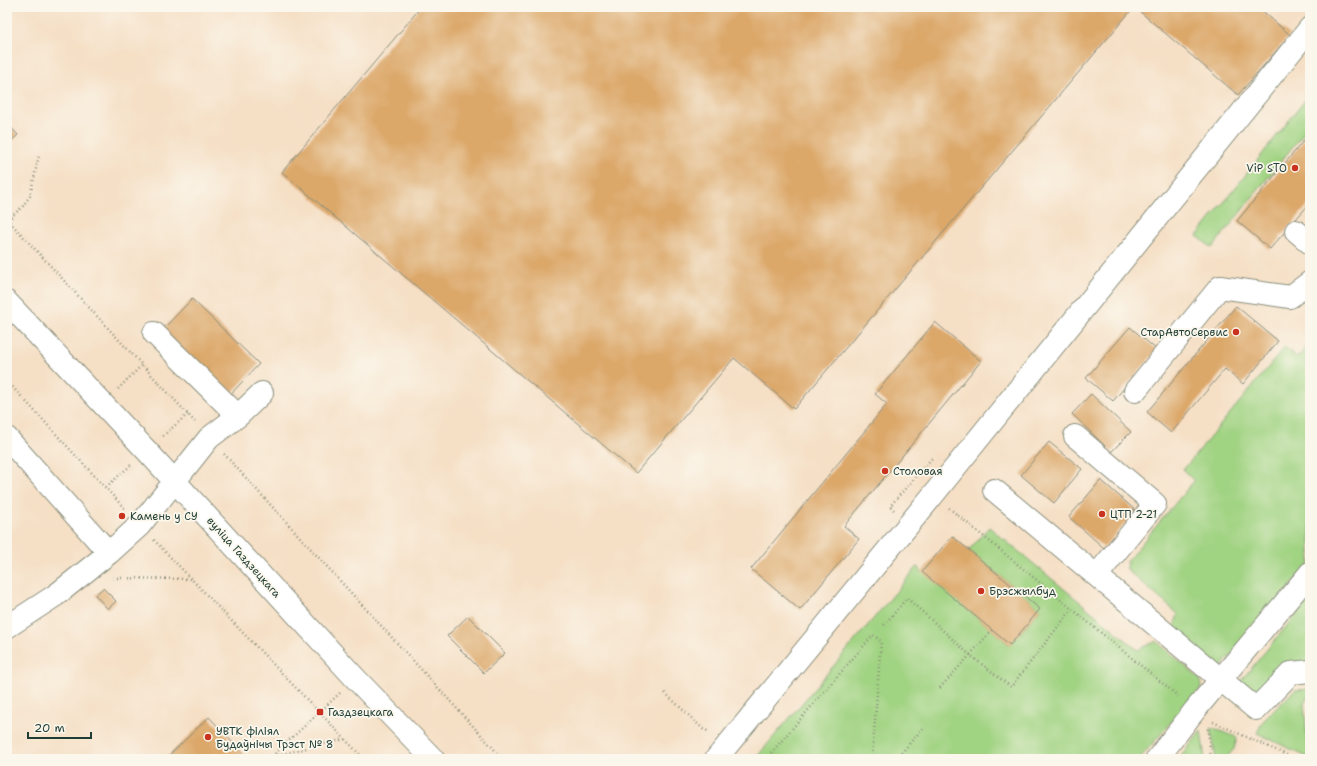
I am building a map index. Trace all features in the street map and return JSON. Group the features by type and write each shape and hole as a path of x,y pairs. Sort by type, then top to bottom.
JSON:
{"street":[{"path":"716,759 933,495 1310,28"},
{"path":"1135,391 1220,287 1290,297 1310,282"},
{"name":"вуліца Газдзецкага","path":"7,302 103,403 356,678 433,759"},
{"path":"154,333 238,416"},
{"path":"7,627 56,596 109,553 140,525 209,438 238,416 262,393"},
{"path":"1075,436 1155,504 1097,575"},
{"path":"7,438 109,553"},
{"path":"994,490 1256,709 1291,673 1310,671"},
{"path":"1157,759 1201,714 1221,679 1310,573"}],"path":[{"path":"39,155 30,196 23,206 7,220 503,759"},
{"path":"103,403 142,365"},
{"path":"7,381 140,525 364,759"},
{"path":"933,495 1201,714 1296,759"},
{"path":"79,578 192,579"},
{"path":"884,625 907,598 970,655 1011,686 1072,609"},
{"path":"938,690 992,630"},
{"path":"766,759 873,635 881,641 872,759"},
{"path":"269,759 356,678"},
{"path":"1201,714 1211,759"},
{"path":"896,759 924,727"},
{"path":"272,756 345,739"}],"green space":[{"path":"1310,94 1310,125 1212,248 1197,236"},
{"path":"1310,342 1310,564 1220,668 1173,630 1178,614 1127,570 1127,561 1194,481 1183,470 1285,347 1297,358"},
{"path":"989,527 1138,650 1156,641 1200,679 1201,688 1139,759 755,759 917,567 1010,645 1040,609 969,550"},
{"path":"1310,598 1310,662 1256,700 1239,683"},
{"path":"1310,689 1310,693 1304,704 1309,758 1257,733 1263,721 1295,690"},
{"path":"1211,728 1237,737 1234,749 1225,759 1216,759"},
{"path":"1201,731 1205,759 1179,759"}],"building":[{"path":"421,7 1134,7 794,409 734,358 636,473 282,172"},
{"path":"1140,7 1258,7 1290,35 1238,95 1138,10"},
{"path":"7,123 18,135 7,145"},
{"name":"ViP STO","path":"1310,133 1310,203 1270,249 1237,221"},
{"path":"192,299 259,364 228,397 160,332"},
{"path":"1236,306 1278,341 1243,384 1225,369 1171,433 1147,412"},
{"path":"935,322 981,361 844,526 859,539 800,610 751,569 887,404 875,394"},
{"path":"1130,327 1157,350 1113,401 1086,378"},
{"path":"1091,394 1131,432 1111,452 1072,414"},
{"path":"1049,442 1082,469 1054,503 1021,475"},
{"name":"ЦТП 2-21","path":"1101,480 1136,511 1104,548 1069,517"},
{"name":"Брэсжылбуд","path":"952,536 1040,609 1010,645 922,572"},
{"path":"103,588 116,601 108,609 95,595"},
{"path":"468,616 505,653 484,673 447,636"},
{"name":"УВТК філіял Будаўнічы Трэст № 8","path":"209,717 247,758 165,759"}],"place":[{"name":"ViP STO","path":"1295,168"},
{"name":"СтарАвтоСервис","path":"1236,332"},
{"name":"Столовая","path":"885,471"},
{"name":"ЦТП 2-21","path":"1102,514"},
{"name":"Камень у СУ","path":"122,516"},
{"name":"Брэсжылбуд","path":"981,591"},
{"name":"Газдзецкага","path":"320,712"},
{"name":"УВТК філіял Будаўнічы Трэст № 8","path":"208,737"}]}
